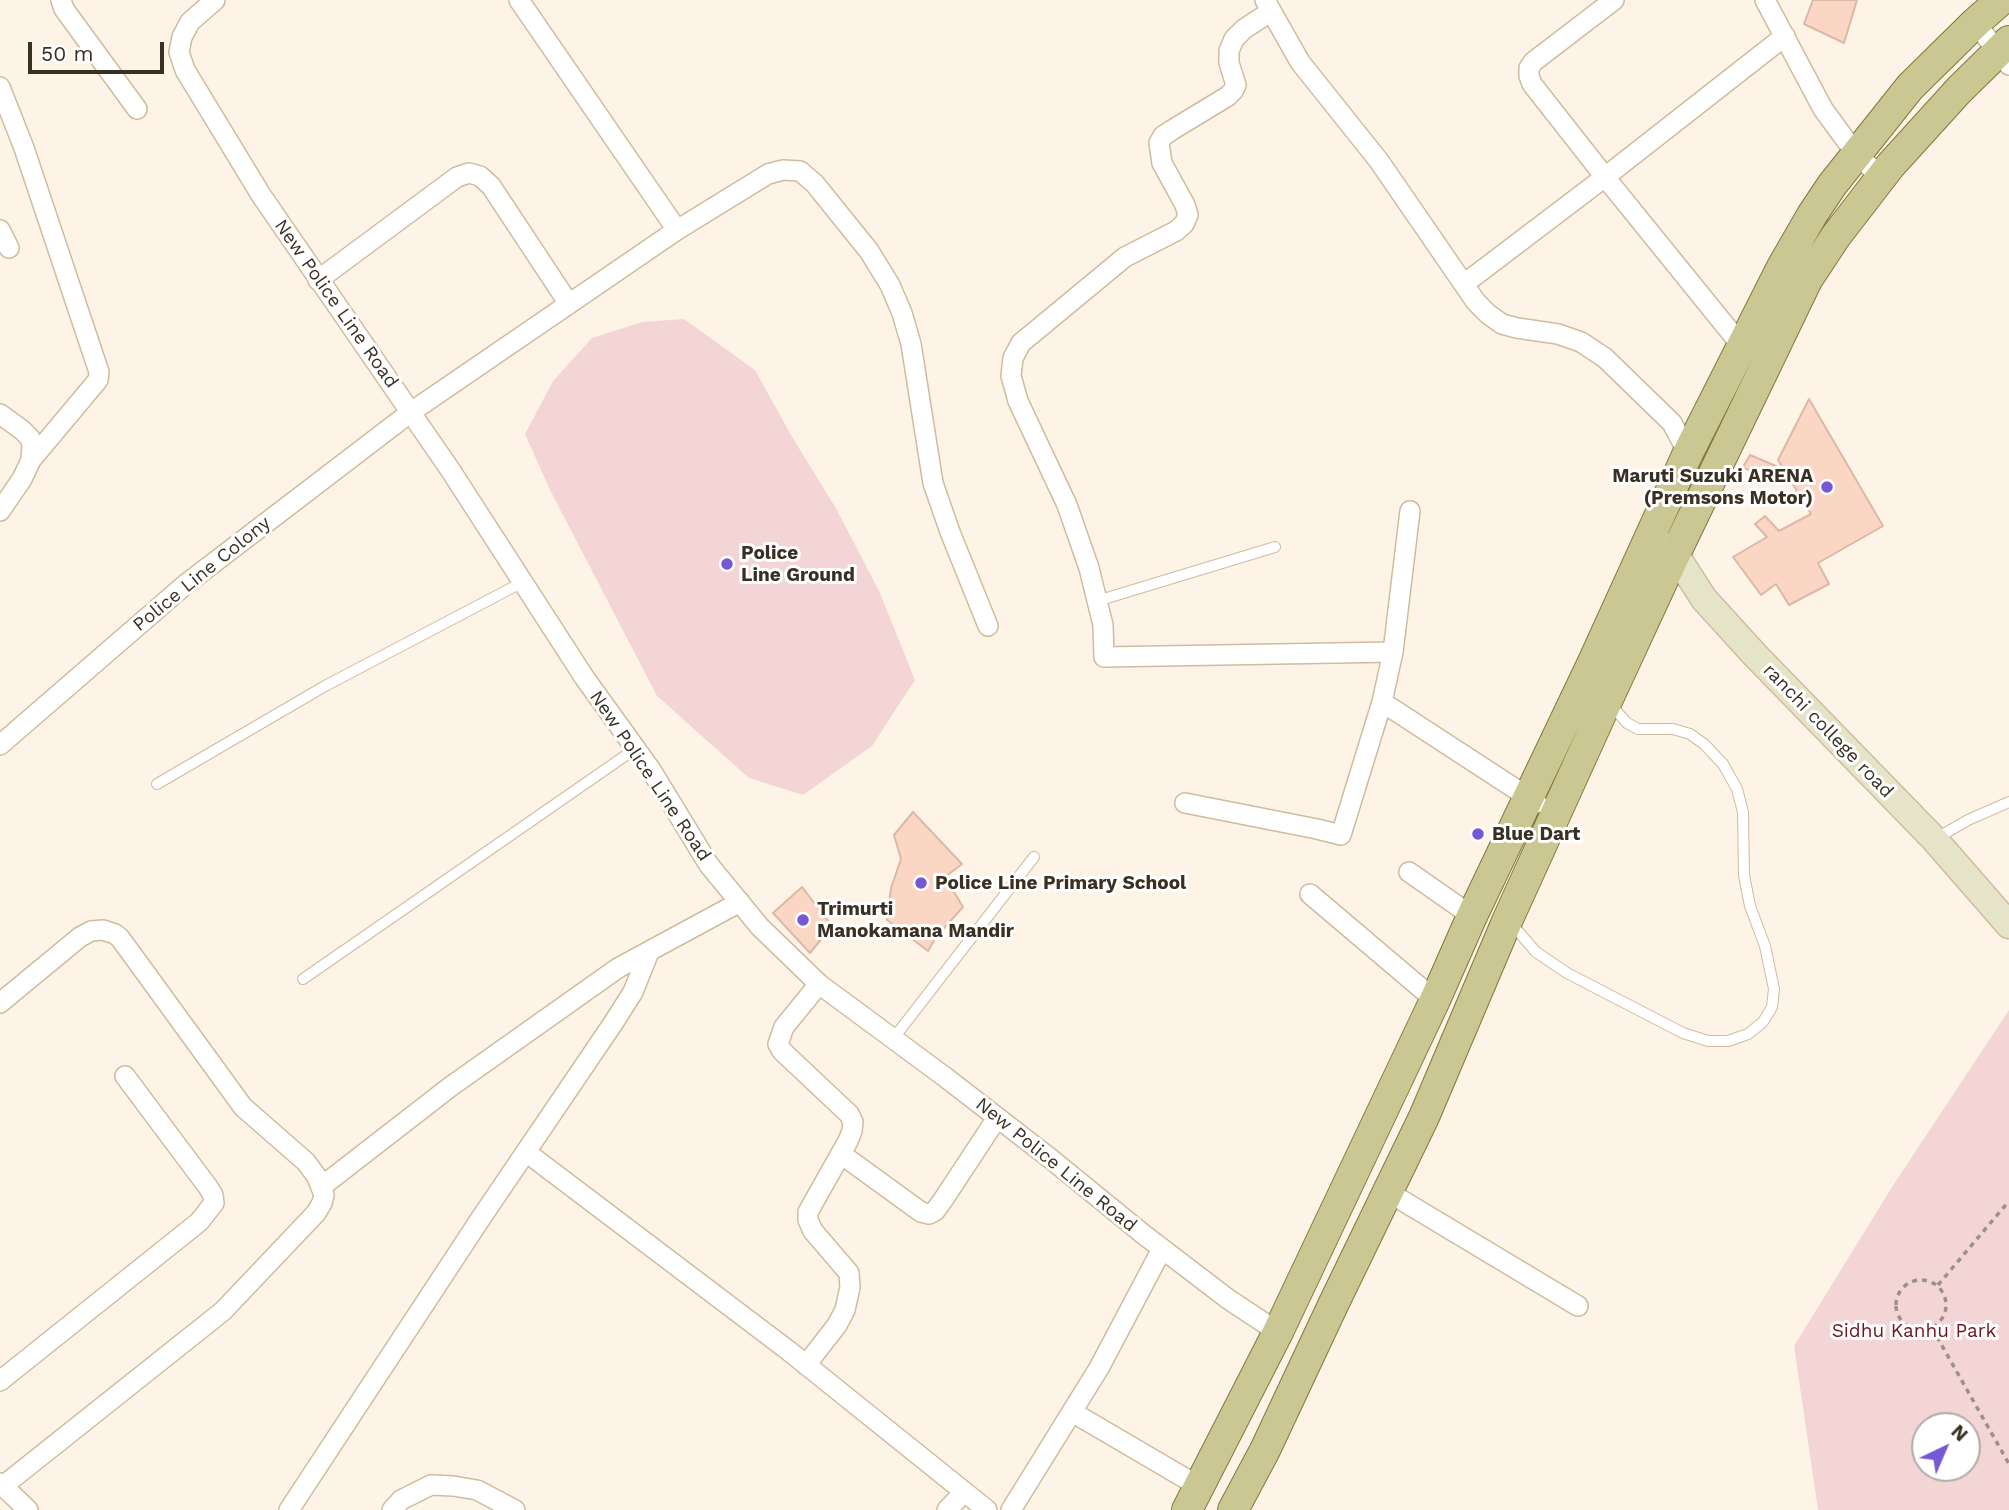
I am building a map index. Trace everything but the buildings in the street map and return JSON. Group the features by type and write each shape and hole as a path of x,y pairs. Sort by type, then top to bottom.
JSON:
{"main road":[{"path":"1193,1498 1278,1332 1688,453 1782,267 1812,215 1856,154 1910,87 2001,0"},
{"path":"1233,1510 1265,1450 1424,1117 1507,919 1675,554 1807,280 1836,236 1923,127 2005,53"}],"street":[{"path":"61,0 64,9 137,109"},
{"name":"New Police Line Road","path":"215,0 190,22 182,37 178,52 185,70 261,195 411,412 584,677 651,770 709,865 760,927 819,984 998,1118 1162,1249 1228,1299 1278,1332"},
{"path":"519,0 677,230"},
{"path":"1614,0 1533,62 1529,68 1529,76 1532,84 1605,177 1741,345"},
{"path":"1765,0 1823,110 1856,154 1881,177"},
{"path":"1393,652 1104,657 1103,625 1089,568 1066,505 1017,401 1010,376 1013,358 1021,343 1125,257 1176,232 1184,224 1188,215 1185,205 1162,163 1159,143 1163,136 1233,91 1236,85 1229,63 1229,51 1234,39 1268,6 1300,62 1379,161 1476,302 1502,324 1558,334 1581,342 1605,358 1672,423 1688,453"},
{"path":"1975,23 2005,53"},
{"path":"1464,284 1785,36"},
{"path":"0,87 45,209 99,372 98,380 31,460 22,479 0,511"},
{"name":"Police Line Colony","path":"0,745 186,584 411,412 677,230 768,174 783,170 800,171 816,184 869,251 890,285 911,344 933,483 988,626"},
{"path":"318,280 457,177 469,173 480,176 491,186 569,304"},
{"path":"0,230 9,248"},
{"path":"0,414 30,438 31,460"},
{"path":"1185,803 1341,835 1382,702 1393,652 1410,511"},
{"name":"ranchi college road","path":"1649,538 1675,554 1704,599 1755,656 1934,839 2009,925"},
{"path":"1382,702 1528,798 1556,813"},
{"path":"1409,872 1472,916"},
{"path":"1310,894 1434,1000"},
{"path":"321,1187 450,1087 618,968 740,902"},
{"path":"0,1003 80,937 91,931 110,931 120,938 243,1107 306,1162 324,1195 316,1213 223,1311 12,1498"},
{"path":"289,1510 633,992 649,951"},
{"path":"806,1365 837,1325 845,1310 850,1287 849,1273 813,1231 808,1212 852,1132 853,1122 849,1114 782,1051 778,1044 784,1027 819,984"},
{"path":"0,1381 199,1222 214,1203 208,1187 125,1076"},
{"path":"841,1154 920,1212 929,1214 935,1211 943,1200 998,1118"},
{"path":"526,1152 806,1365 986,1510"},
{"path":"1388,1192 1578,1306"},
{"path":"1011,1510 1099,1367 1162,1249"},
{"path":"1072,1412 1193,1498"},
{"path":"392,1510 401,1500 431,1485 477,1490 515,1510"},
{"path":"947,1510 964,1492"}],"lane":[{"path":"1097,601 1275,547"},
{"path":"156,784 325,686 523,582"},
{"path":"1507,919 1536,952 1567,973 1683,1033 1708,1041 1728,1041 1748,1034 1763,1022 1772,1007 1774,989 1765,946 1750,906 1744,875 1744,822 1737,789 1723,764 1690,734 1673,729 1638,729 1627,723 1607,701"},
{"path":"303,979 635,748"},
{"path":"1934,839 2009,802"},
{"path":"893,1039 1034,857"}],"path":[{"path":"1938,1286 2009,1201"},
{"path":"1916,1280 1931,1281 1938,1286 1946,1299 1947,1307 1941,1321 1933,1328 1919,1330 1905,1324 1900,1318 1896,1303 1902,1288 1916,1280"},
{"path":"1933,1328 2009,1464"}],"green space":[{"name":"Police Line Ground","path":"684,319 755,370 837,510 880,593 915,680 872,746 803,795 749,778 657,696 550,490 525,434 553,381 592,338 642,322"},
{"name":"Sidhu Kanhu Park","path":"2009,1010 2009,1510 1818,1510 1794,1346 1892,1187"}],"place":[{"name":"Maruti Suzuki ARENA (Premsons Motor)","path":"1827,487"},
{"name":"Police Line Ground","path":"727,564"},
{"name":"Blue Dart","path":"1478,834"},
{"name":"Police Line Primary School","path":"921,883"},
{"name":"Trimurti Manokamana Mandir","path":"803,920"}]}
